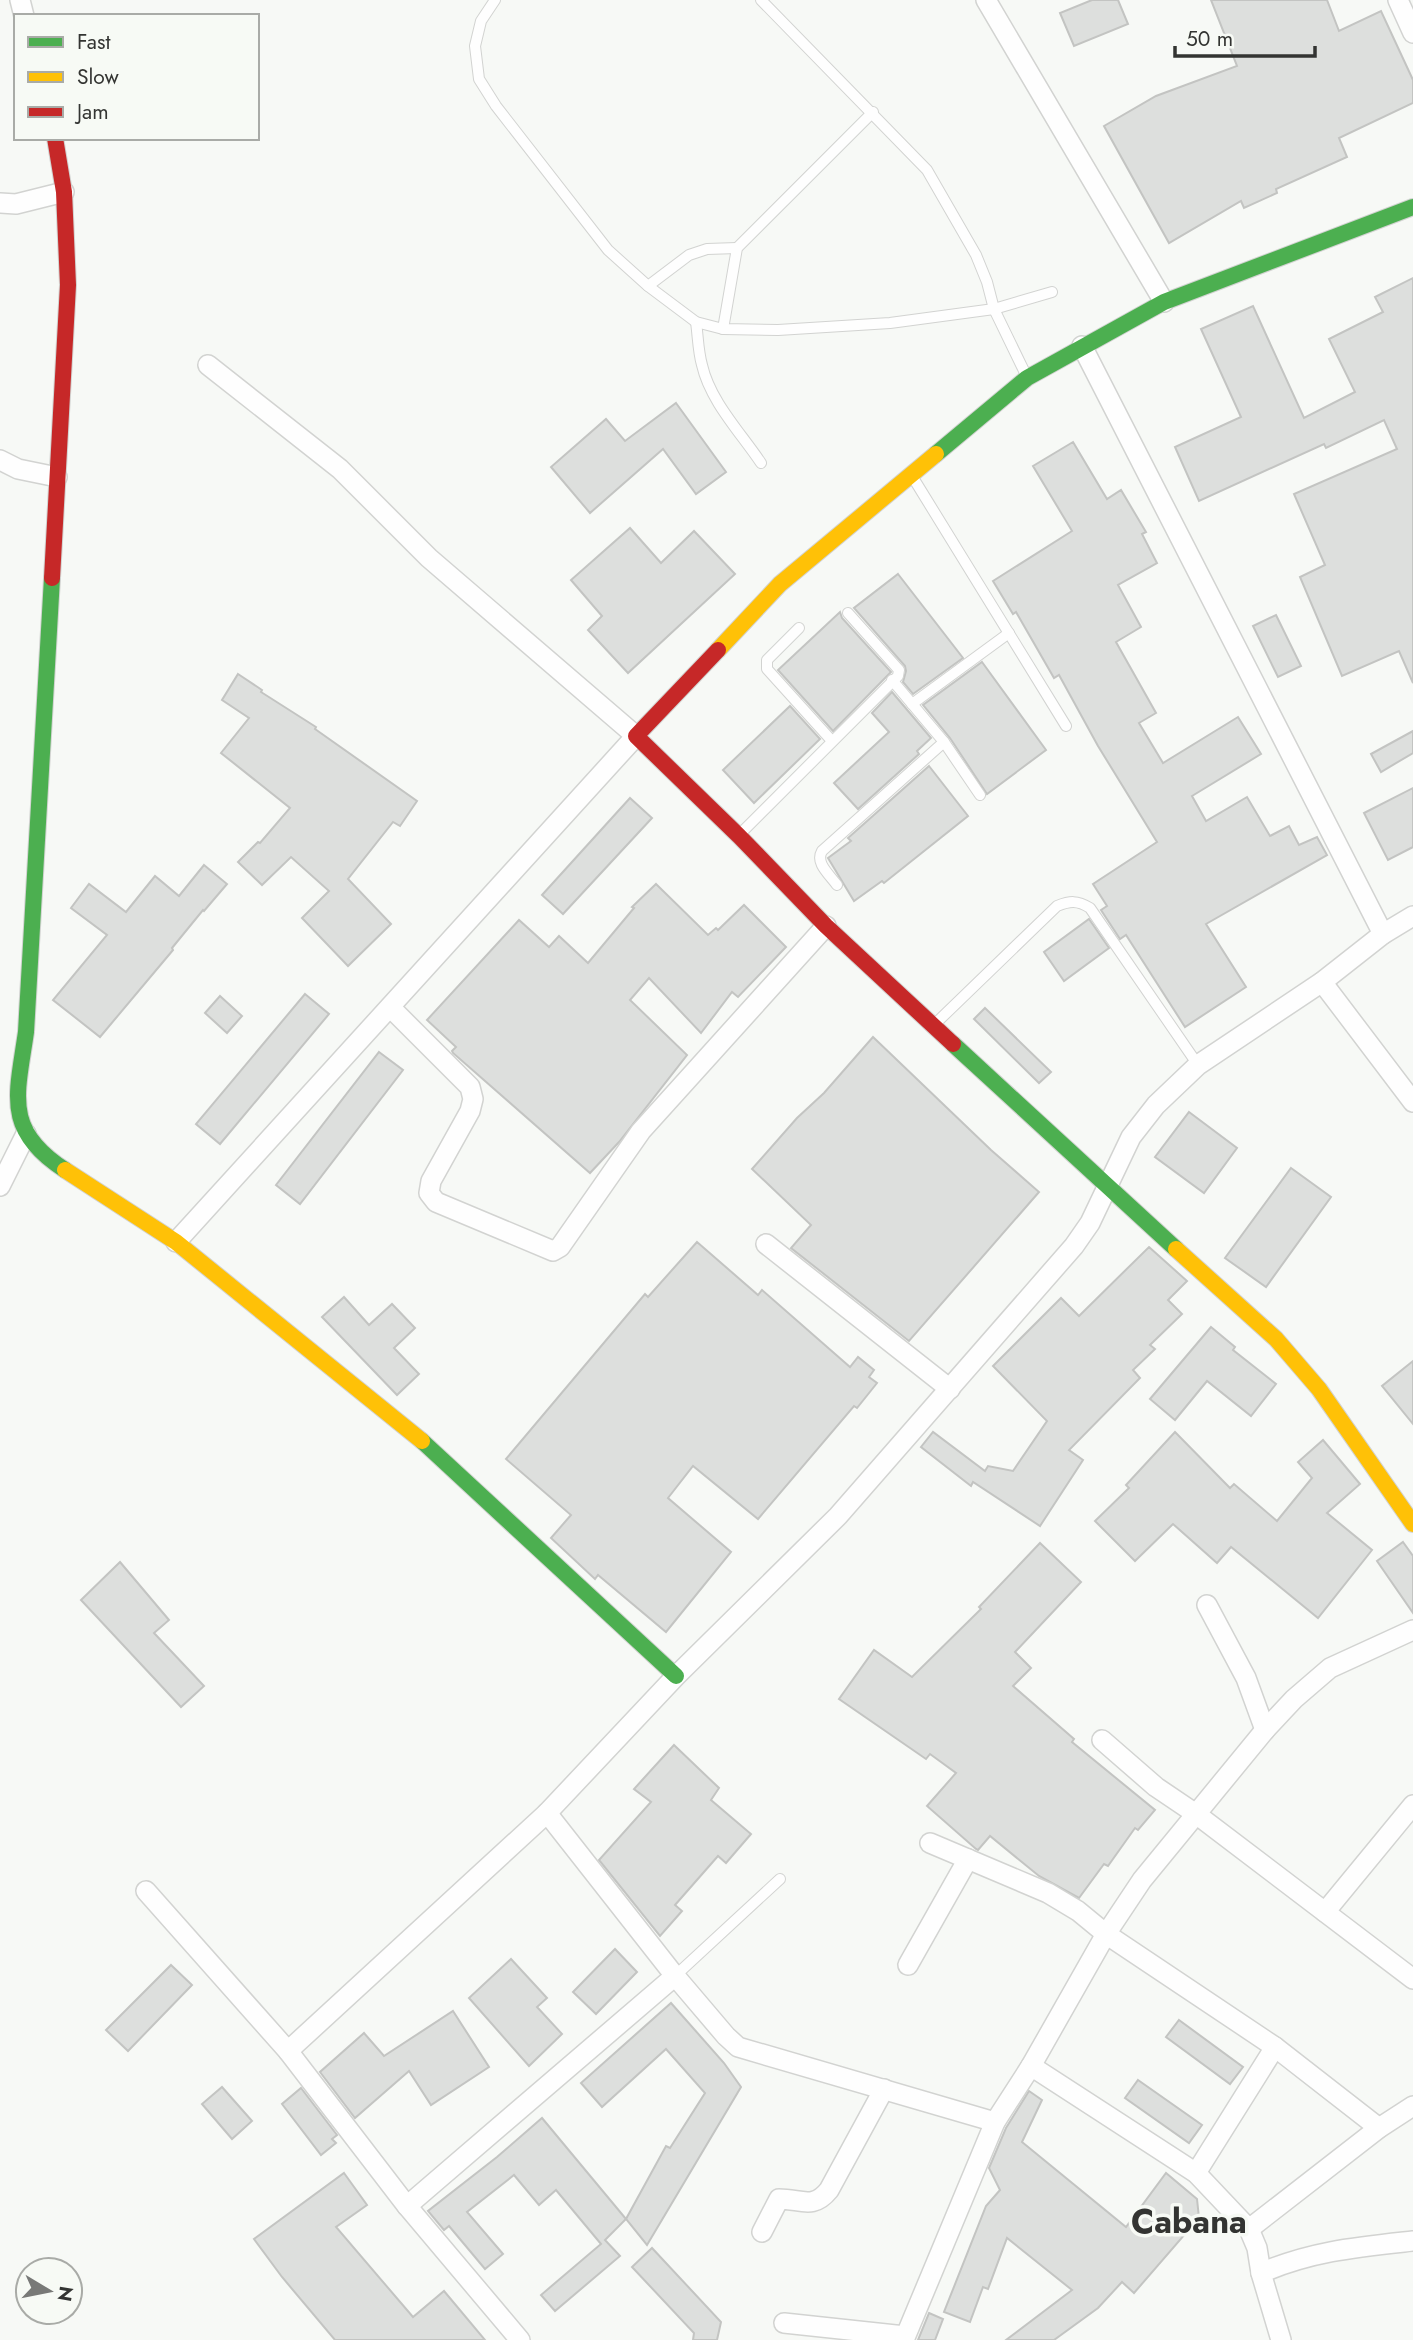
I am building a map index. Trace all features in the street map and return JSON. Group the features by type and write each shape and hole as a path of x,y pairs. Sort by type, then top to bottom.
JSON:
{"street":[{"path":"986,0 1164,302"},
{"path":"1398,0 1413,33"},
{"path":"55,140 64,192 68,285 26,1032 17,1091 18,1114 26,1134 41,1153 60,1167 176,1242 418,1438 676,1676"},
{"path":"0,203 16,204 64,192"},
{"path":"176,1242 636,736 780,584 1027,378 1164,302 1413,207"},
{"path":"1083,346 1383,934"},
{"path":"208,365 340,470 429,558 636,736 739,836 826,926 1106,1186 1276,1339 1319,1389 1413,1524"},
{"path":"0,460 18,469 57,477"},
{"path":"288,2051 547,1813 676,1676 838,1516 1074,1246 1090,1223 1131,1137 1156,1105 1198,1065 1322,982 1383,934 1413,916"},
{"path":"390,1007 470,1087 470,1111 432,1181 429,1193 436,1202 552,1251 560,1247 641,1131 826,926"},
{"path":"1322,982 1413,1102"},
{"path":"0,1186 26,1134"},
{"path":"765,1244 950,1390"},
{"path":"1207,1605 1246,1678 1265,1730"},
{"path":"784,2323 904,2338 995,2122 1142,1880 1265,1730 1294,1699 1330,1668 1413,1630"},
{"path":"1102,1740 1156,1787 1196,1814 1413,1979"},
{"path":"1325,1912 1413,1805"},
{"path":"547,1813 675,1976 738,2047 995,2122"},
{"path":"930,1843 1048,1893 1078,1912 1275,2047 1379,2128"},
{"path":"908,1965 968,1859"},
{"path":"146,1892 288,2051 407,2206 520,2340"},
{"path":"407,2206 675,1976"},
{"path":"1196,2173 1275,2047"},
{"path":"1031,2066 1196,2173 1249,2229 1257,2248 1261,2273 1281,2340"},
{"path":"762,2232 779,2199 810,2202 822,2199 830,2190 884,2089"},
{"path":"1249,2229 1379,2128 1413,2106"},
{"path":"1261,2273 1304,2256 1413,2241"}],"lane":[{"path":"495,0 481,21 475,46 479,79 496,106 608,250 648,286 696,322 723,329 778,330 890,323 994,309 1052,292"},
{"path":"761,0 927,170 976,255 994,309 1027,378"},
{"path":"723,329 737,248 873,112"},
{"path":"648,286 689,255 707,249 737,248"},
{"path":"696,322 702,365 707,380 715,397 761,463"},
{"path":"912,476 1066,726"},
{"path":"739,836 898,676 898,670 848,612"},
{"path":"799,628 767,660 766,669 832,741"},
{"path":"912,704 1009,633"},
{"path":"892,680 944,742 980,795"},
{"path":"837,884 820,862 822,850 944,742"},
{"path":"933,1026 1057,906 1071,901 1081,902 1090,908 1198,1065"},
{"path":"675,1976 780,1879"}],"building":[{"path":"1092,0 1118,0 1128,24 1074,46 1060,13"},
{"path":"1211,0 1327,0 1339,31 1381,11 1413,80 1413,103 1339,138 1347,157 1276,189 1277,193 1244,208 1241,201 1169,243 1104,126 1156,96 1237,66"},
{"path":"1413,278 1413,683 1399,651 1342,676 1300,577 1325,565 1294,494 1397,449 1384,420 1326,448 1324,444 1199,501 1175,447 1241,417 1201,329 1253,306 1304,418 1355,392 1329,339 1383,312 1375,297"},
{"path":"676,403 726,472 696,494 663,449 590,513 551,467 606,419 625,441"},
{"path":"1073,442 1107,499 1121,490 1146,532 1142,534 1157,563 1118,585 1141,627 1116,642 1156,713 1139,723 1163,763 1238,717 1261,754 1192,796 1206,821 1247,797 1270,836 1289,826 1299,845 1317,837 1327,855 1206,924 1246,987 1185,1027 1126,935 1120,939 1101,910 1107,906 1093,884 1157,842 1098,746 1059,675 1054,678 1016,612 1013,614 993,581 1072,531 1033,466"},
{"path":"630,528 661,563 694,531 735,574 628,673 588,630 602,616 571,580"},
{"path":"898,574 963,658 913,694 903,682 905,666 854,608"},
{"path":"840,612 842,618 891,672 833,731 778,670"},
{"path":"1276,615 1301,666 1278,677 1253,626"},
{"path":"982,662 1046,750 987,794 950,738 923,705"},
{"path":"238,674 417,801 400,826 393,822 348,879 391,924 348,966 302,918 329,891 291,857 262,885 238,862 260,843 290,808 221,753 249,718 222,700"},
{"path":"892,692 931,738 917,751 919,754 858,809 834,783 889,732 872,713"},
{"path":"790,706 820,739 754,803 723,770"},
{"path":"1413,731 1413,753 1381,772 1371,754"},
{"path":"929,766 968,816 884,883 882,881 854,901 828,858 851,841 848,838"},
{"path":"1413,788 1413,847 1388,860 1364,813"},
{"path":"630,798 652,818 563,914 542,895"},
{"path":"204,865 227,884 100,1037 53,1000 107,935 71,908 89,884 126,912 155,876 179,896"},
{"path":"656,884 708,935 716,928 718,930 744,905 786,947 738,997 732,992 701,1033 649,978 630,1000 687,1055 619,1142 590,1173 453,1053 456,1047 427,1020 519,920 549,947 559,936 588,963 634,908 632,907"},
{"path":"1089,919 1109,948 1064,981 1044,952"},
{"path":"305,994 329,1014 220,1144 196,1124"},
{"path":"220,996 242,1016 227,1033 205,1013"},
{"path":"985,1008 1051,1072 1039,1083 974,1019"},
{"path":"873,1037 1039,1192 909,1341 791,1248 811,1225 752,1169"},
{"path":"379,1052 403,1070 300,1204 276,1185"},
{"path":"1189,1112 1237,1148 1204,1193 1155,1157"},
{"path":"1291,1168 1331,1197 1266,1287 1225,1258"},
{"path":"697,1242 758,1295 762,1290 850,1367 858,1357 874,1370 869,1377 877,1383 857,1408 854,1406 758,1519 693,1466 668,1498 731,1552 666,1632 598,1575 595,1579 551,1538 571,1515 506,1459 645,1294 648,1297"},
{"path":"1149,1247 1187,1281 1168,1300 1182,1314 1150,1345 1155,1349 1133,1370 1140,1378 1069,1450 1083,1460 1040,1526 973,1482 971,1486 921,1447 933,1432 985,1471 988,1466 1013,1471 1047,1421 993,1366 1061,1298 1079,1316"},
{"path":"344,1297 369,1325 392,1304 415,1328 394,1348 419,1374 397,1395 322,1317"},
{"path":"1211,1327 1235,1347 1233,1350 1276,1384 1251,1416 1207,1381 1175,1420 1150,1399"},
{"path":"1413,1361 1413,1424 1382,1386"},
{"path":"1175,1432 1230,1488 1234,1484 1277,1521 1312,1478 1298,1462 1323,1440 1360,1484 1327,1513 1372,1550 1318,1618 1231,1547 1217,1563 1173,1524 1135,1561 1095,1521 1129,1488 1126,1485"},
{"path":"1403,1542 1413,1556 1413,1613 1377,1561"},
{"path":"1040,1543 1081,1582 1015,1652 1031,1668 1013,1686 1074,1739 1072,1742 1155,1810 1138,1830 1135,1828 1108,1866 1104,1864 1079,1898 1039,1876 990,1836 976,1849 927,1806 956,1773 930,1754 926,1759 839,1699 874,1650 912,1677 981,1609 979,1607"},
{"path":"120,1562 169,1620 154,1633 204,1686 181,1707 81,1600"},
{"path":"674,1745 719,1788 711,1800 751,1834 726,1863 718,1856 675,1905 682,1911 660,1936 599,1860 651,1802 634,1789"},
{"path":"615,1949 637,1972 596,2014 573,1992"},
{"path":"511,1959 547,1998 537,2007 562,2034 529,2066 469,1998"},
{"path":"171,1965 192,1985 128,2051 106,2030"},
{"path":"671,2003 724,2063 741,2087 647,2245 626,2219 666,2146 670,2148 705,2093 666,2049 602,2107 581,2083"},
{"path":"453,2011 489,2067 431,2105 409,2071 355,2118 320,2072 364,2033 384,2056"},
{"path":"1179,2020 1243,2067 1230,2084 1166,2037"},
{"path":"1138,2080 1202,2125 1189,2143 1125,2098"},
{"path":"222,2087 252,2121 232,2139 202,2104"},
{"path":"301,2088 337,2135 332,2139 336,2143 321,2155 282,2104"},
{"path":"1029,2091 1042,2100 1022,2142 1126,2227 1166,2173 1197,2199 1199,2218 1134,2293 1122,2282 1098,2308 1054,2340 1006,2340 1072,2290 1007,2238 988,2289 983,2287 970,2322 944,2312 986,2206 1000,2190 989,2168 1006,2128"},
{"path":"542,2118 626,2219 605,2240 620,2256 555,2311 541,2295 601,2244 556,2190 539,2205 514,2175 467,2212 503,2254 485,2269 449,2226 444,2230 428,2211"},
{"path":"344,2173 367,2205 336,2227 413,2317 444,2291 485,2340 335,2340 254,2239"},
{"path":"652,2248 721,2322 717,2340 693,2340 694,2333 632,2267"},
{"path":"929,2313 943,2319 935,2340 918,2340"}],"traffic: fast":[{"path":"936,454 1027,378 1164,302 1413,207"},
{"path":"52,578 26,1032 18,1093 23,1125 31,1140 65,1170"},
{"path":"953,1044 1176,1249"},
{"path":"422,1441 676,1676"}],"traffic: slow":[{"path":"718,650 780,584 936,454"},
{"path":"65,1170 176,1242 422,1441"},
{"path":"1176,1249 1276,1339 1319,1389 1413,1524"}],"traffic: jam":[{"path":"52,578 68,285 64,192 55,140"},
{"path":"718,650 636,736 739,836 826,926 953,1044"}],"district":[{"name":"Cabana","path":"1189,2221"}]}
